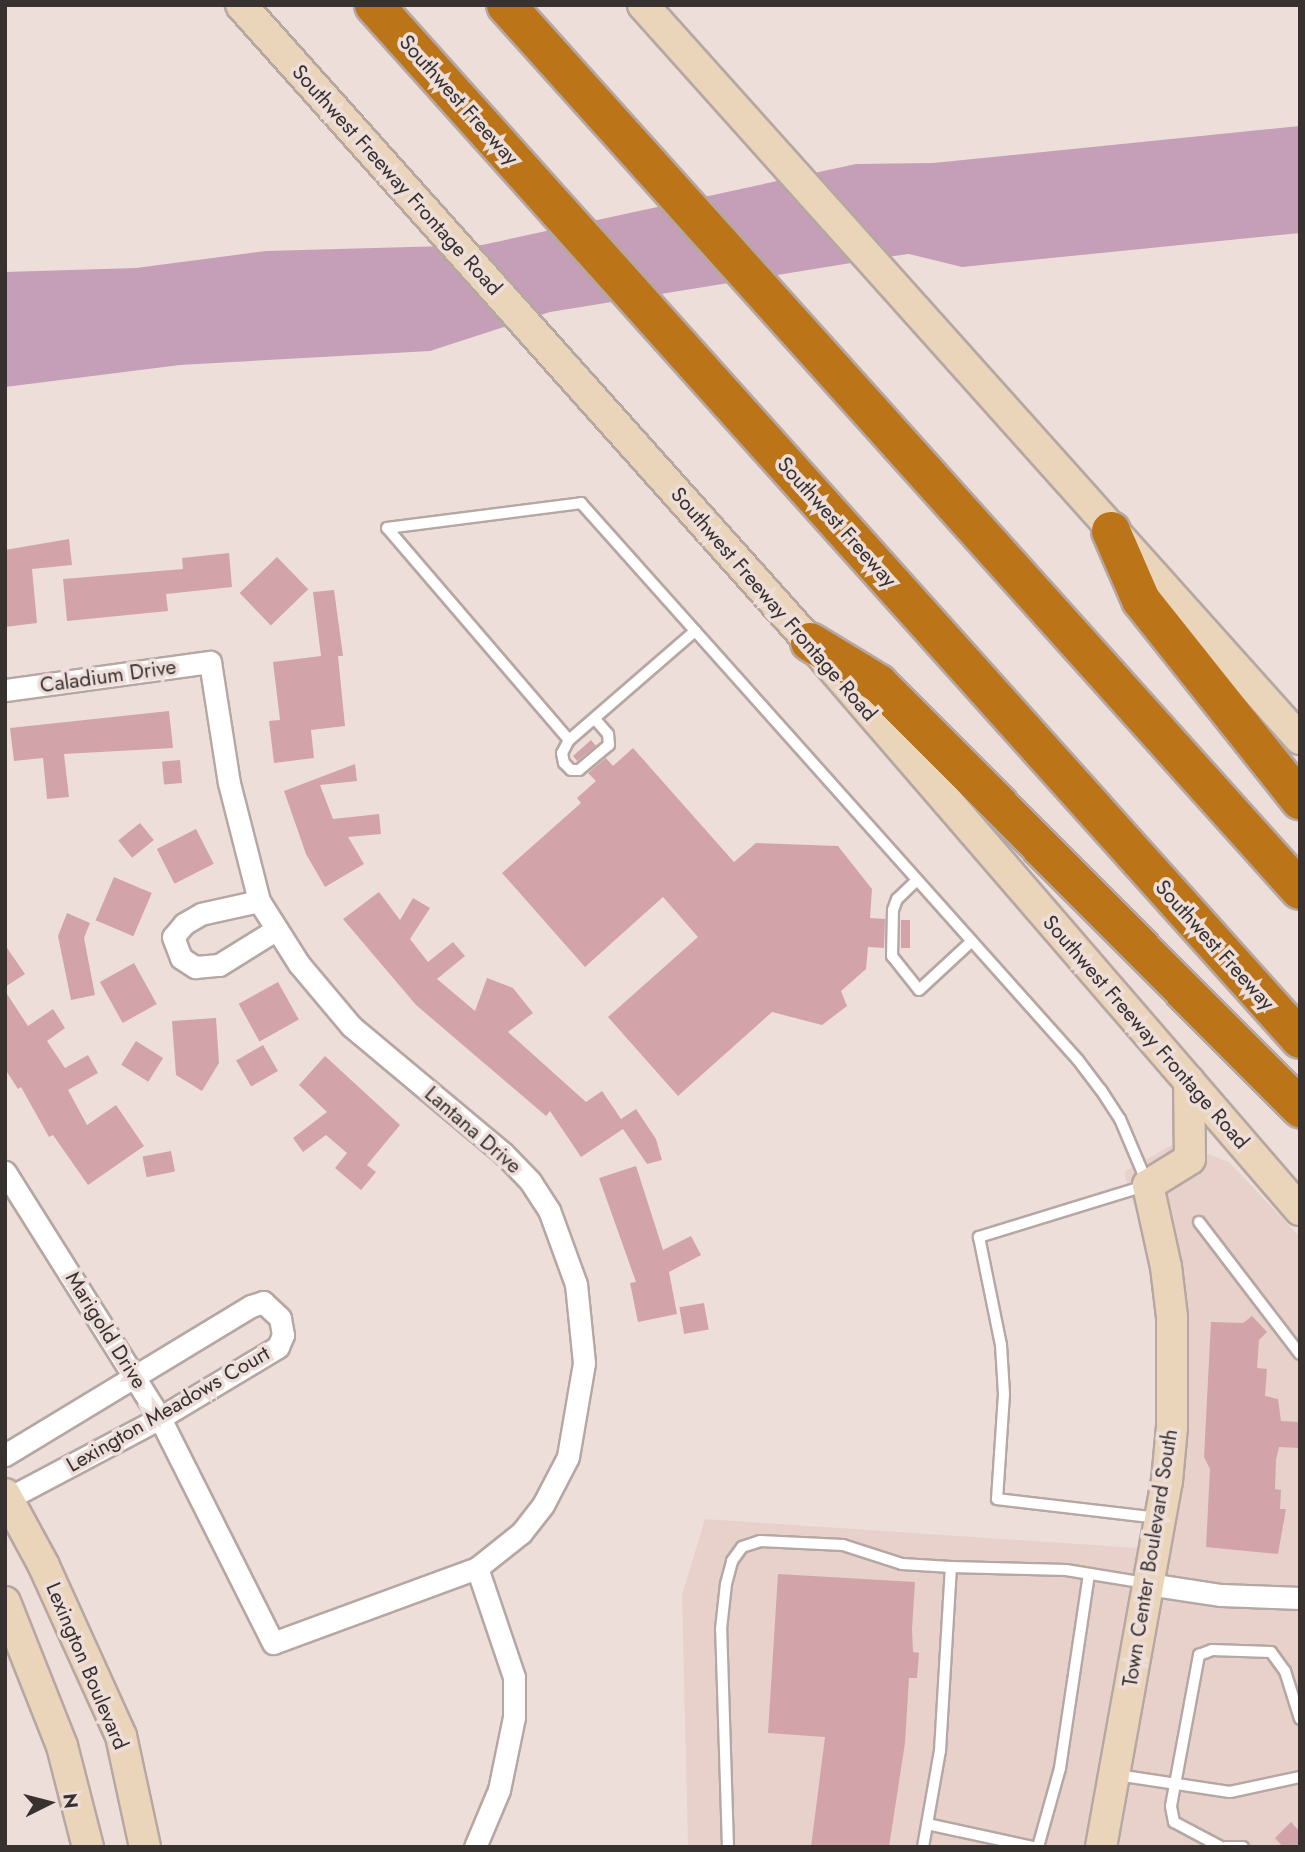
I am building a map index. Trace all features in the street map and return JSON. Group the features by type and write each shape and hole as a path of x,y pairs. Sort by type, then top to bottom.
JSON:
{"highway":[{"name":"Southwest Freeway","path":"374,5 1300,1039"},
{"path":"506,5 1300,890"},
{"path":"1111,531 1141,600 1300,800"},
{"path":"810,642 879,684 1300,1108"}],"main road":[{"name":"Southwest Freeway Frontage Road","path":"241,5 810,642 1300,1210"},
{"path":"643,5 1111,531 1300,739"},
{"path":"1148,1185 1190,1159 1189,1082"},
{"name":"Town Center Boulevard South","path":"1101,1847 1160,1518 1172,1427 1172,1317 1166,1267 1148,1185"},
{"name":"Lexington Boulevard","path":"6,1497 43,1564 121,1736 145,1847"},
{"path":"5,1602 62,1746 88,1847"}],"street":[{"name":"Caladium Drive","path":"5,690 210,662"},
{"name":"Lantana Drive","path":"210,662 229,783 260,901 299,964 351,1026 530,1181 549,1210 576,1284 584,1363 568,1457 543,1505 521,1533 477,1568 274,1643"},
{"path":"260,901 201,914 184,924 173,937 181,958 195,967 219,965 277,929"},
{"name":"Marigold Drive","path":"5,1172 160,1418 274,1643"},
{"name":"Lexington Meadows Court","path":"5,1455 251,1306 263,1302 280,1318 284,1335 278,1347 160,1418 6,1497"},
{"path":"475,1847 499,1790 514,1717 514,1677 477,1568"},
{"path":"1148,1584 1221,1595 1300,1598"}],"lane":[{"path":"569,740 388,533 391,525 581,503 1101,1090 1120,1119 1148,1185 979,1237 1002,1345 1004,1406 997,1499 1160,1518"},
{"path":"595,719 608,734 609,745 579,770 571,771 564,763 562,753 569,740 695,631"},
{"path":"917,880 897,899 893,910 892,956 919,990 971,941"},
{"path":"1199,1222 1300,1354"},
{"path":"727,1847 721,1629 729,1573 742,1547 760,1541 843,1545 902,1564 1089,1574 1148,1584"},
{"path":"923,1847 940,1751 951,1567"},
{"path":"927,1824 1035,1847 1060,1768 1089,1574"},
{"path":"1221,1847 1174,1822 1173,1784 1199,1654 1212,1650 1271,1652 1285,1671 1300,1718"},
{"path":"1115,1775 1230,1793 1300,1777"},
{"path":"1226,1847 1243,1847"}],"shaded area":[{"path":"1300,126 1300,233 962,267 909,254 550,312 430,351 180,365 5,387 5,272 136,268 266,251 482,245 856,164 933,163"},
{"path":"1177,1142 1229,1162 1300,1237 1300,1847 688,1847 682,1595 705,1519 1138,1548 1160,1412 1153,1269 1124,1172"}],"building":[{"path":"69,539 72,565 32,569 37,623 5,627 5,550"},
{"path":"229,553 232,587 166,594 168,611 67,621 63,579 183,569 182,558"},
{"path":"277,557 308,589 271,625 240,593"},
{"path":"334,590 343,656 338,656 345,726 311,730 314,758 274,763 269,721 280,720 273,662 321,656 313,592"},
{"path":"169,711 173,748 64,754 69,797 47,799 43,758 14,761 10,728"},
{"path":"591,740 596,746 577,761 573,756"},
{"path":"633,748 734,862 756,843 838,846 872,889 870,918 885,919 884,948 868,947 866,969 841,991 847,1006 822,1025 772,1012 678,1096 608,1017 698,937 663,897 585,967 502,873 581,803 577,798 596,781 588,773 606,758 613,766"},
{"path":"180,760 182,783 164,784 162,762"},
{"path":"355,764 357,781 320,785 333,819 379,814 381,834 348,837 364,864 325,887 306,854 284,791"},
{"path":"140,823 154,840 132,858 118,841"},
{"path":"196,829 214,864 175,884 157,849"},
{"path":"114,877 152,893 133,936 96,920"},
{"path":"379,892 400,920 413,898 430,908 410,939 428,962 453,942 465,956 437,979 475,1011 487,978 513,988 533,1013 508,1032 586,1102 602,1091 621,1119 636,1109 656,1139 662,1160 647,1164 623,1129 581,1157 550,1111 546,1116 416,1005 343,919"},
{"path":"67,913 90,923 84,938 95,995 71,1000 58,936"},
{"path":"901,920 910,920 910,948 901,948"},
{"path":"5,945 25,974 5,987"},
{"path":"134,963 157,1004 123,1023 100,982"},
{"path":"278,982 299,1020 259,1041 239,1004"},
{"path":"5,991 28,1026 53,1009 65,1028 47,1041 65,1068 88,1055 98,1073 68,1090 87,1125 116,1105 144,1146 88,1185 53,1135 49,1137 21,1087 18,1089 5,1069"},
{"path":"216,1018 219,1063 202,1091 176,1075 172,1021"},
{"path":"136,1041 163,1058 148,1082 121,1065"},
{"path":"263,1045 278,1071 251,1086 236,1060"},
{"path":"325,1056 400,1125 367,1165 376,1172 361,1190 335,1168 347,1153 326,1135 303,1152 293,1138 327,1112 299,1085"},
{"path":"171,1151 175,1172 147,1177 143,1157"},
{"path":"636,1166 663,1250 691,1236 701,1255 669,1272 677,1314 638,1322 630,1283 636,1282 599,1178"},
{"path":"704,1303 709,1330 684,1334 679,1307"},
{"path":"1252,1316 1267,1332 1259,1340 1257,1368 1267,1369 1265,1396 1278,1399 1281,1421 1300,1422 1300,1448 1279,1447 1276,1460 1275,1489 1281,1490 1280,1509 1286,1509 1278,1554 1206,1547 1210,1469 1204,1457 1211,1322 1243,1323"},
{"path":"778,1574 915,1582 912,1629 913,1652 919,1653 917,1678 909,1678 905,1743 889,1847 811,1847 825,1737 768,1733"},
{"path":"1291,1822 1300,1832 1300,1847 1283,1847 1275,1838"}]}
